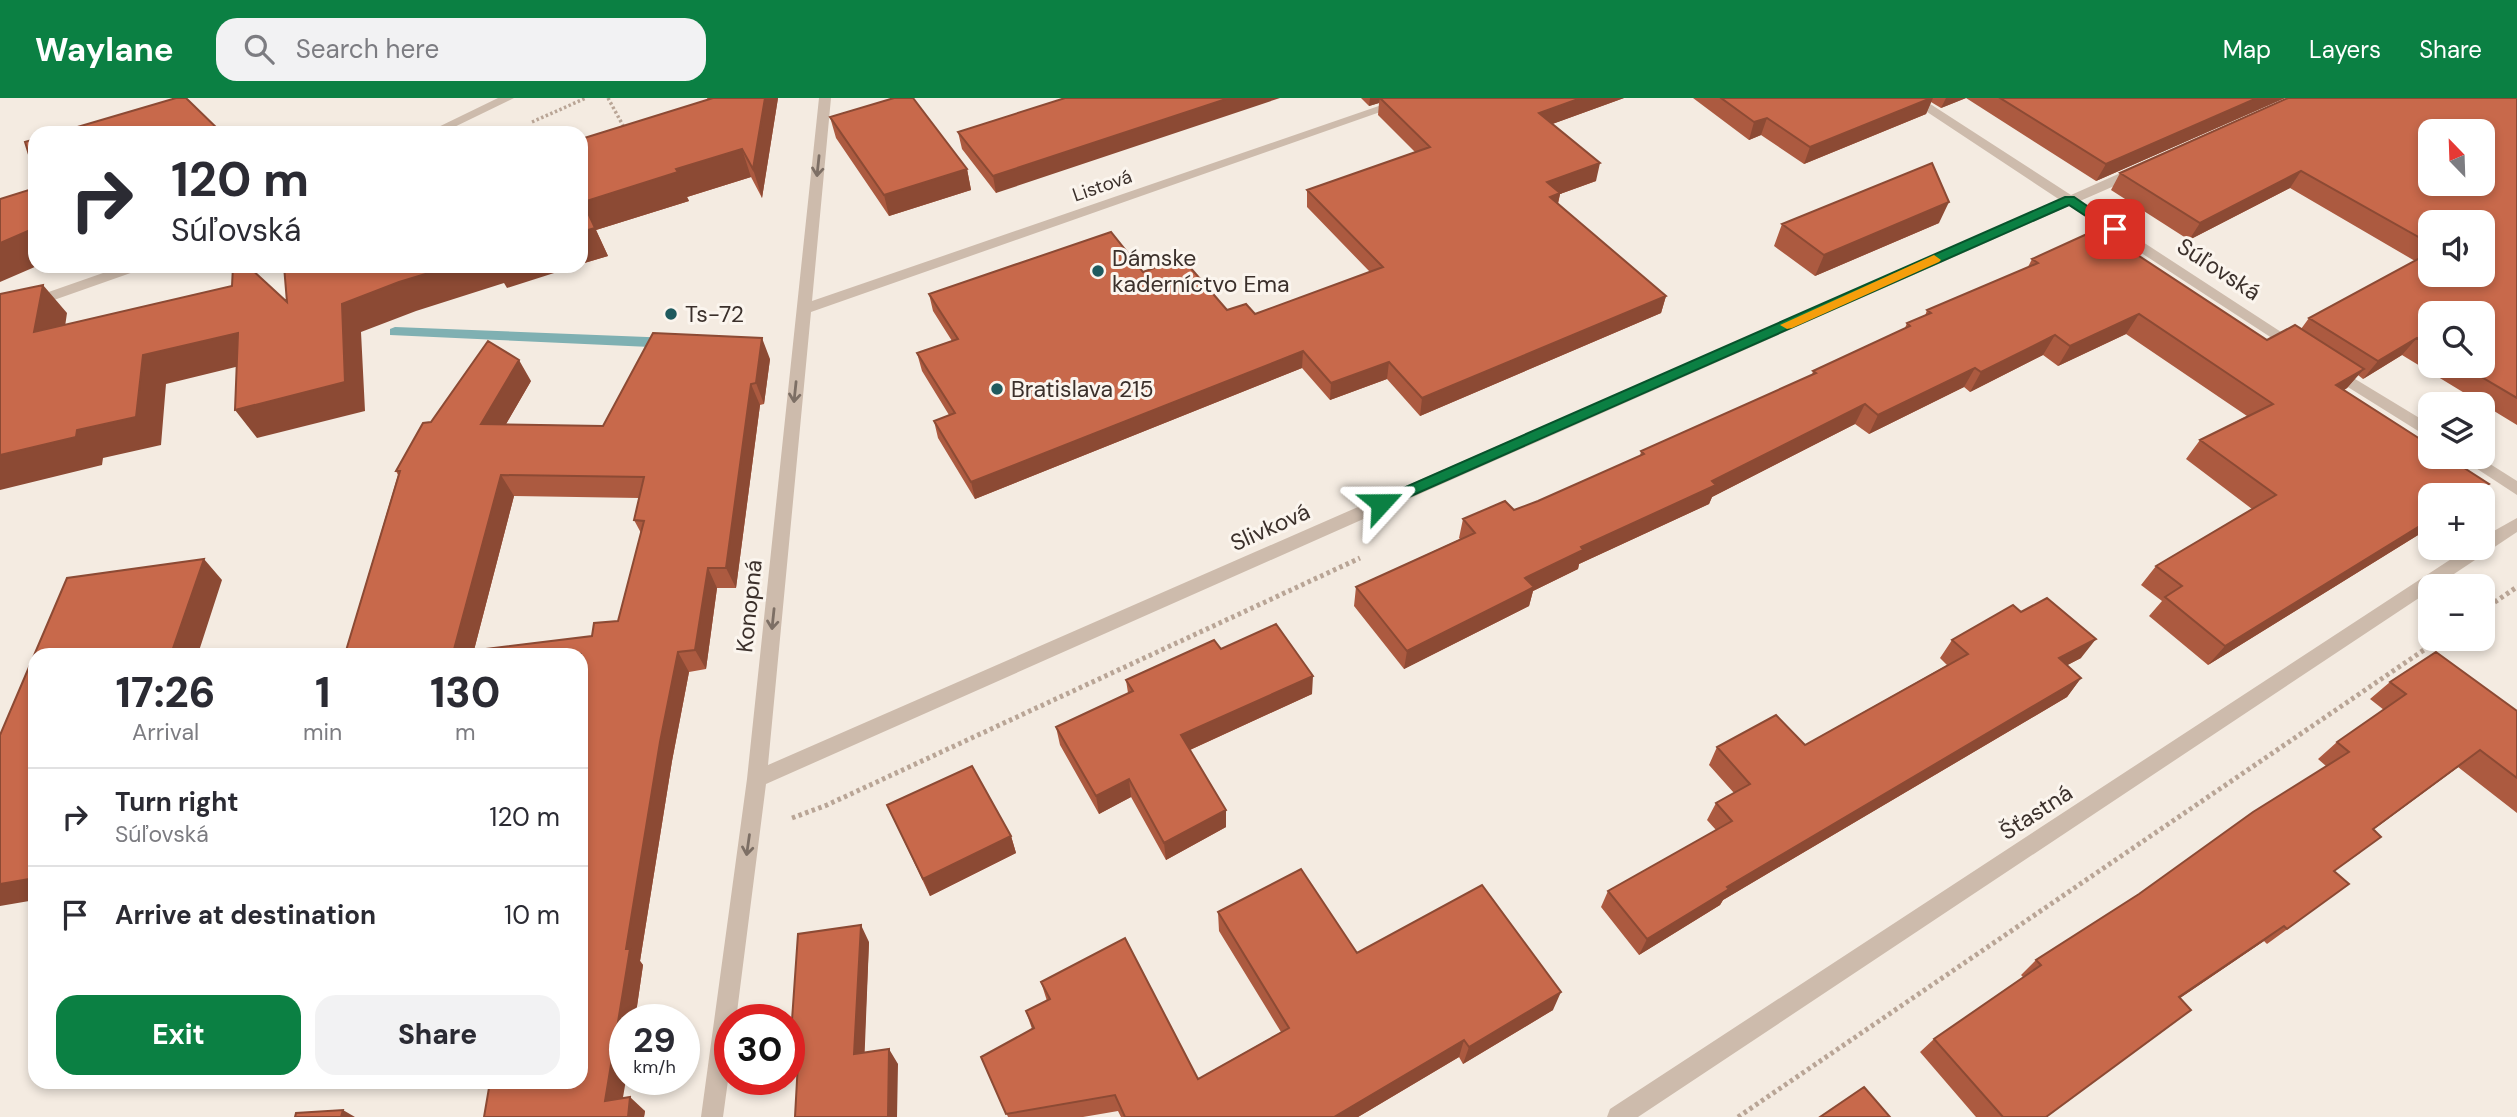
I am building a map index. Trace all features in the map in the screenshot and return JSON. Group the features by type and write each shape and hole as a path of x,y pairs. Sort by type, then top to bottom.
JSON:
{"street":[{"path":"447,126 508,98"},
{"name":"Konopná","path":"712,1117 757,779 825,98"},
{"name":"Listová","path":"804,309 1414,98"},
{"name":"Súľovská","path":"1912,98 2418,425"},
{"name":"Slivková","path":"757,779 2149,165"},
{"path":"0,314 117,273"},
{"path":"2486,469 2517,489"},
{"name":"Šťastná","path":"2495,538 2517,524"},
{"name":"Šťastná","path":"1618,1117 2462,560"}],"path":[{"path":"530,123 586,98"},
{"path":"608,98 627,134"},
{"path":"2495,602 2517,587"},
{"path":"1738,1117 2422,651"}],"building":[{"path":"176,98 186,98 215,126 81,126"},
{"path":"713,98 765,98 753,169 742,149 588,200 588,137"},
{"path":"894,98 913,98 967,169 884,195 830,117"},
{"path":"1065,98 1229,98 993,176 958,132"},
{"path":"1380,98 1581,98 1539,113 1600,163 1547,182 1560,193 1550,197 1666,296 1422,398 1389,362 1331,383 1303,351 971,482 934,421 955,413 917,353 958,339 929,294 1111,232 1143,272 1182,258 1227,310 1246,304 1255,314 1383,267 1307,190 1430,147"},
{"path":"1721,98 1931,98 1810,147 1767,118 1754,122"},
{"path":"2000,98 2257,98 2106,164"},
{"path":"2288,98 2517,98 2517,398 2483,378 2495,378 2495,301 2418,301 2418,339 2378,361 2309,318 2418,259 2418,287 2495,287 2495,210 2418,210 2418,237 2301,171 2200,223 2120,173"},
{"path":"1932,163 1949,202 1824,255 1782,224"},
{"path":"28,190 28,231 0,243 0,199"},
{"path":"588,213 595,228 588,230"},
{"path":"2098,229 2267,340 2295,325 2364,369 2336,385 2418,438 2418,469 2466,469 2487,483 2418,483 2418,527 2225,646 2165,597 2182,586 2156,566 2276,495 2200,440 2273,404 2139,314 2070,346 2055,335 1981,372 1975,368 1878,415 1865,404 1712,481 1716,485 1581,547 1583,550 1525,578 1534,587 1407,651 1356,587 1475,533 1463,519 1505,501 1514,510 1644,454 1641,451 1816,373 1813,371 1910,326 1907,323 1931,313 1927,310 2038,263 2032,259"},
{"path":"233,273 256,273 287,302 285,273 429,273 342,304 345,382 235,410 238,333 143,355 136,417 77,430 76,437 0,455 0,294 43,285 34,332 232,286"},
{"path":"653,333 762,338 756,383 751,384 726,568 708,568 695,650 678,652 660,742 626,949 630,949 621,1004 609,1004 609,1077 605,1101 630,1097 628,1117 484,1117 489,1089 588,1089 588,648 494,648 592,636 594,623 618,621 644,521 634,520 644,477 501,475 454,648 347,648 400,471 396,471 423,423 431,422 488,341 519,360 481,424 603,426"},
{"path":"204,559 173,648 37,648 67,578"},
{"path":"2047,598 2096,639 2059,658 2081,678 1727,887 1729,889 1647,939 1608,891 1732,821 1716,803 1750,784 1717,747 1776,715 1805,745 1968,654 1952,640 2013,605 2021,612"},
{"path":"1276,624 1313,676 1181,735 1226,810 1164,843 1129,779 1096,796 1056,727 1133,691 1126,680 1214,640 1221,649"},
{"path":"2436,652 2517,711 2517,778 2480,750 2373,829 2381,837 2334,871 2349,884 2287,929 2284,926 2179,997 2191,1010 2046,1117 2003,1117 1934,1039 2041,965 2036,960 2139,894 2253,812 2349,752 2337,742 2406,694 2390,682"},
{"path":"28,669 28,879 0,884 0,735"},
{"path":"972,766 1011,836 923,879 887,805"},
{"path":"1301,869 1357,953 1482,885 1561,992 1469,1047 1464,1040 1334,1117 1125,1117 1115,1095 1006,1114 981,1057 1034,1028 1026,1011 1050,999 1041,982 1125,938 1198,1079 1289,1028 1218,912"},
{"path":"861,925 854,1054 889,1049 888,1117 795,1117 796,1095 805,1095 805,1004 793,1004 798,934"},
{"path":"1864,1087 1890,1117 1820,1117"},
{"path":"343,1110 341,1117 295,1117 296,1113"}],"waterway":[{"path":"395,332 672,343"}],"slow traffic":[{"path":"1787,325 1934,260"}],"place":[{"name":"Dámske kaderníctvo Ema","path":"1098,271"},
{"name":"Ts-72","path":"671,314"},
{"name":"Bratislava 215","path":"997,389"}],"route":[{"path":"1381,503 2070,200 2115,229"}]}
